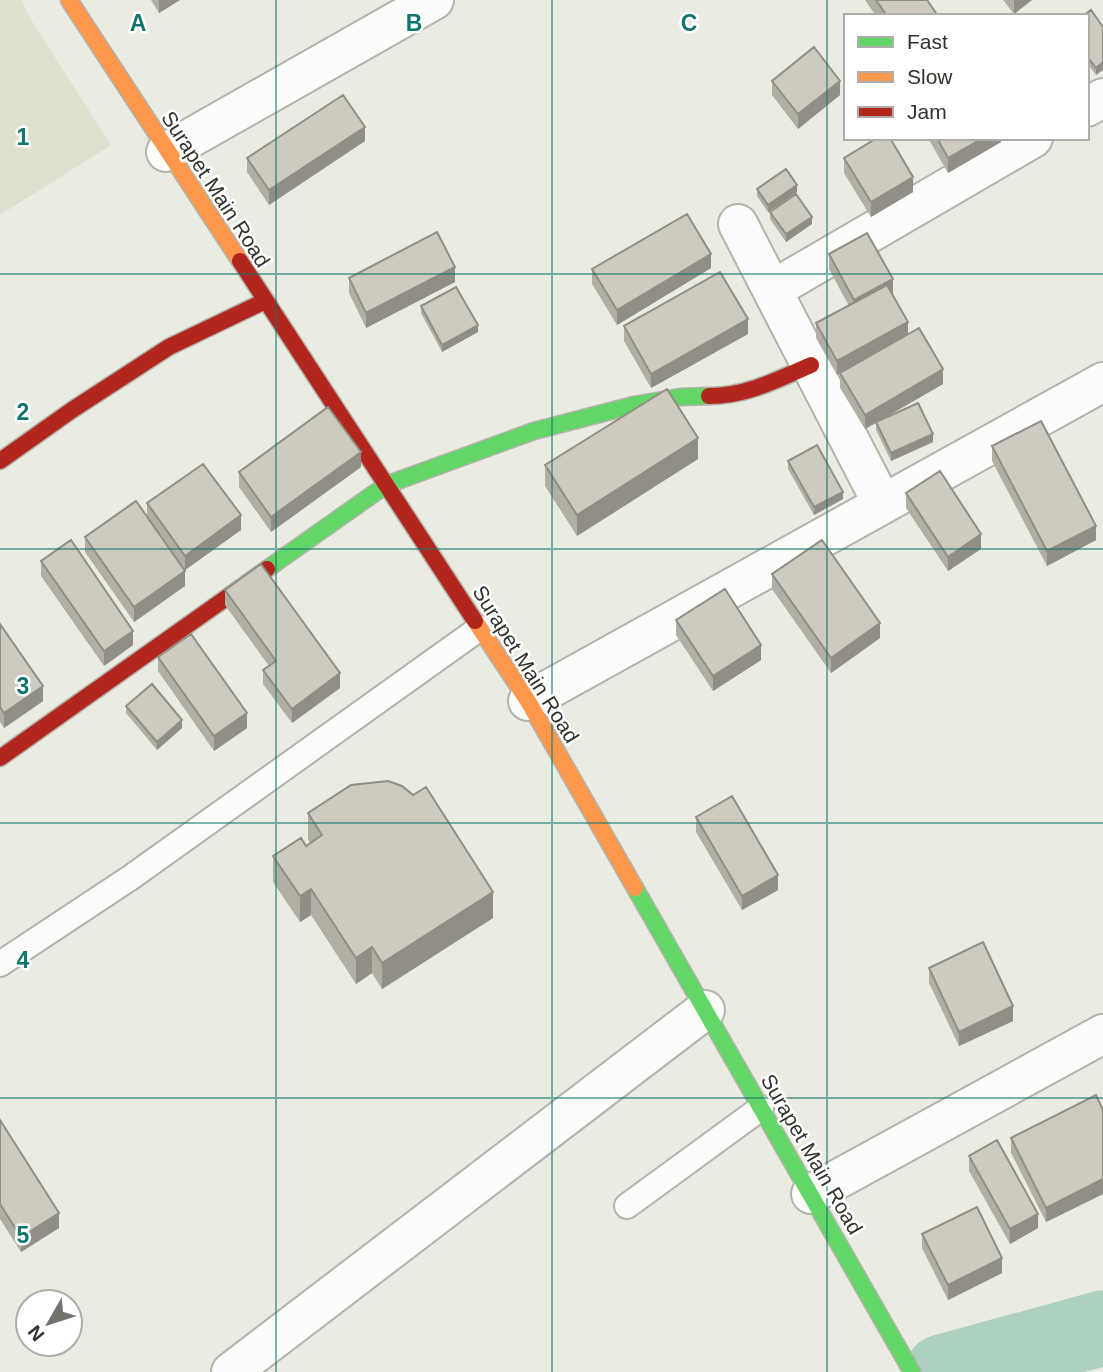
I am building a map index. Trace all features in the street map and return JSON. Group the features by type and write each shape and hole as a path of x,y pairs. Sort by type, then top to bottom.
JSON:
{"main road":[{"name":"Surapet Main Road","path":"69,0 166,152 528,701 912,1372"},
{"path":"0,461 169,347 265,301"},
{"path":"0,758 386,485 534,431 634,405 680,397 727,396 751,391 810,365"}],"street":[{"path":"166,152 434,0"},
{"path":"772,290 1030,140"},
{"path":"738,224 882,503"},
{"path":"528,701 1103,382"},
{"path":"231,1372 705,1010"},
{"path":"811,1194 1103,1034"}],"lane":[{"path":"0,964 130,878 480,628"},
{"path":"627,1206 761,1108"}],"shaded area":[{"path":"0,0 21,0 34,25 111,145 0,215"}],"building":[{"path":"876,0 927,0 937,14 886,14"},
{"path":"1091,10 1103,27 1103,62 1096,68 1089,59 1089,14 1086,14"},
{"path":"814,47 840,81 798,114 772,81"},
{"path":"343,95 365,127 269,190 247,158"},
{"path":"874,140 891,140 913,177 871,202 844,158"},
{"path":"938,140 980,140 948,158"},
{"path":"786,169 797,185 768,205 757,189"},
{"path":"796,194 812,217 786,234 770,212"},
{"path":"687,214 711,254 617,310 592,269"},
{"path":"437,232 455,267 366,313 349,278"},
{"path":"867,233 893,279 854,300 829,254"},
{"path":"720,272 748,319 651,374 624,326"},
{"path":"887,285 908,322 837,361 816,323"},
{"path":"456,287 478,325 442,345 421,306"},
{"path":"919,328 943,369 865,415 840,373"},
{"path":"667,389 698,438 577,515 545,465"},
{"path":"918,403 933,434 891,453 876,422"},
{"path":"328,407 361,452 271,517 239,472"},
{"path":"1041,421 1096,526 1047,551 992,446"},
{"path":"817,445 843,492 814,507 788,461"},
{"path":"203,464 241,515 185,556 147,503"},
{"path":"940,471 981,534 948,557 906,493"},
{"path":"136,501 185,571 134,607 85,537"},
{"path":"71,540 133,631 104,651 41,561"},
{"path":"822,540 880,623 831,658 772,574"},
{"path":"261,564 340,673 292,709 263,670 276,661 225,590"},
{"path":"725,589 761,645 713,676 676,620"},
{"path":"0,624 43,686 4,713 0,707"},
{"path":"191,634 247,713 214,736 158,657"},
{"path":"152,684 182,720 157,742 126,706"},
{"path":"388,781 402,786 413,795 426,787 493,892 382,963 372,947 356,958 311,889 300,896 273,856 301,838 306,846 322,835 308,813 351,785"},
{"path":"732,796 778,875 742,896 696,817"},
{"path":"983,942 1013,1006 959,1032 929,968"},
{"path":"1096,1095 1103,1110 1103,1179 1046,1208 1011,1138"},
{"path":"0,1120 59,1213 21,1237 0,1204"},
{"path":"997,1140 1038,1214 1010,1229 969,1156"},
{"path":"977,1207 1002,1258 948,1285 922,1234"}],"waterway":[{"path":"942,1372 1103,1328"}],"traffic: fast":[{"path":"267,569 386,485 534,431 634,405 680,397 709,396"},
{"path":"635,888 912,1372"}],"traffic: slow":[{"path":"69,0 240,261"},
{"path":"475,621 528,701 635,888"}],"traffic: jam":[{"path":"240,261 475,621"},
{"path":"0,461 169,347 265,301"},
{"path":"709,396 749,390 811,365"},
{"path":"0,758 267,569"}]}
